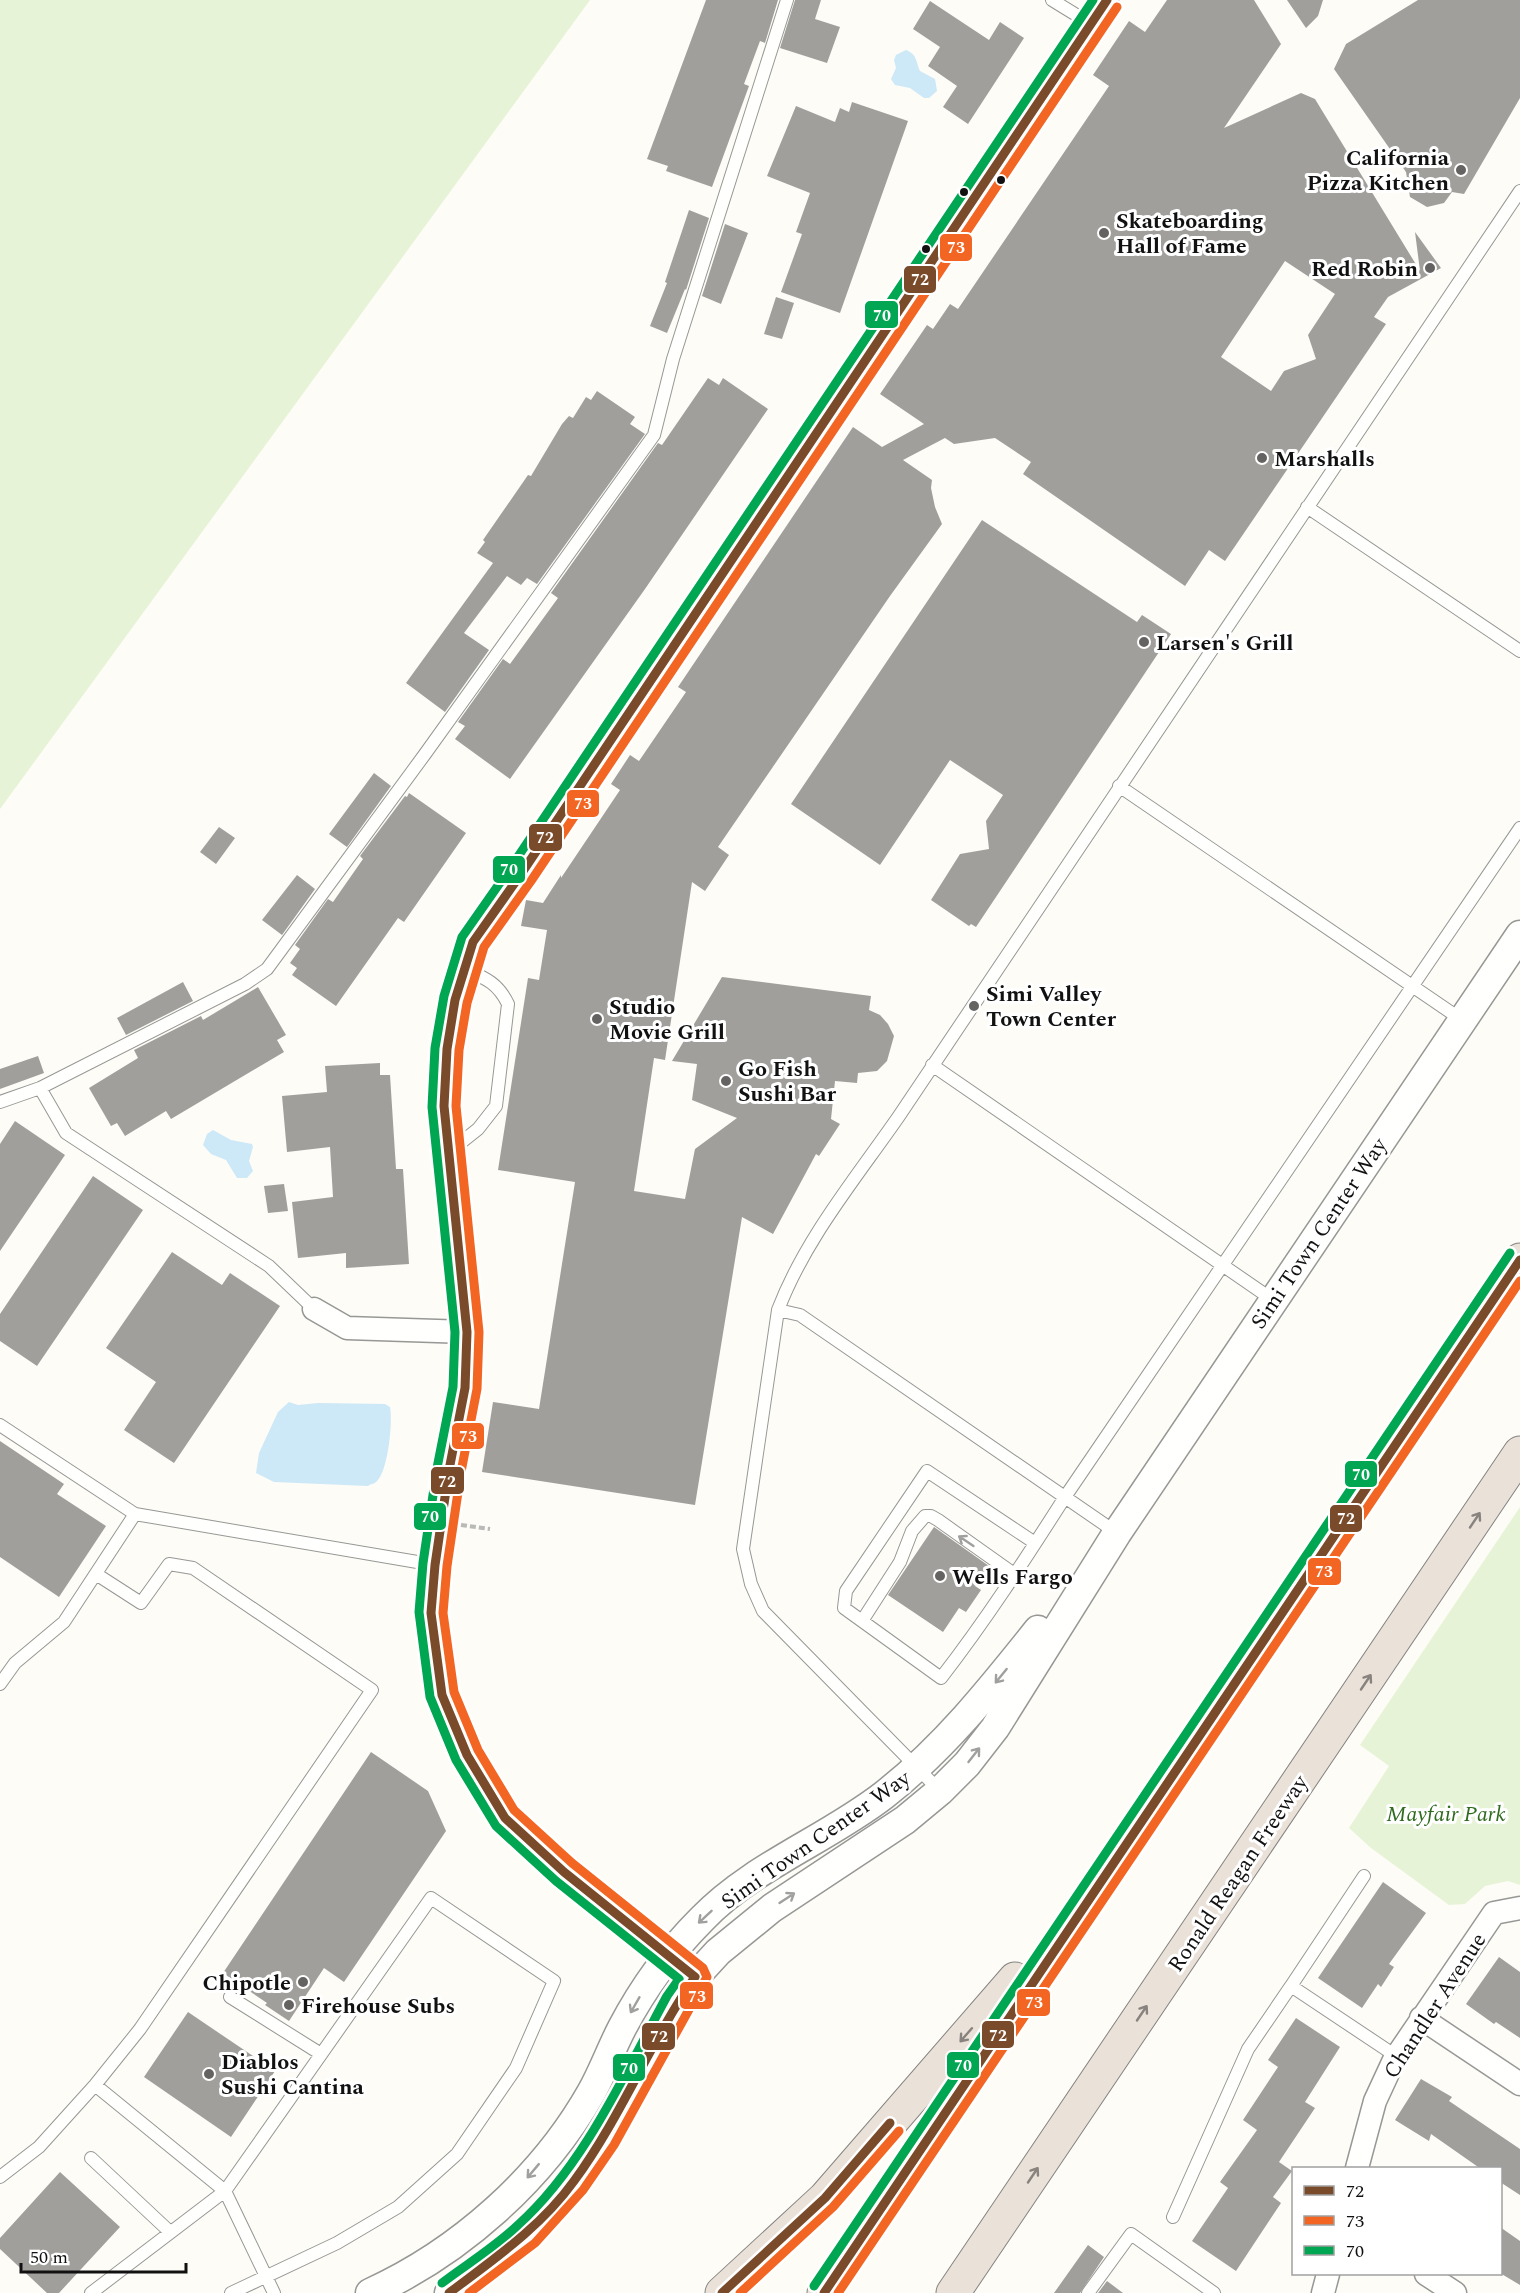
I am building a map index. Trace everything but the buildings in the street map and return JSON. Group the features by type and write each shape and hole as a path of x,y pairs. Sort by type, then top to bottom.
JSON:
{"highway":[{"path":"824,2293 1520,1260"},
{"name":"Ronald Reagan Freeway","path":"953,2293 1520,1453"},
{"path":"722,2293 825,2198 1114,1863"},
{"path":"965,2293 1010,2209"}],"street":[{"path":"695,1977 564,1872 505,1818 467,1755 442,1695 431,1613 435,1564 449,1470 465,1388 467,1332 444,1106 447,1049 455,1000 473,942 528,865 1107,0"},
{"name":"Simi Town Center Way","path":"449,2293 527,2235 573,2183 603,2139 678,2002 695,1977 718,1952 772,1908 905,1820 940,1791 967,1764 995,1728 1117,1533 1520,935"},
{"path":"314,1309 347,1328 467,1332"},
{"name":"Simi Town Center Way","path":"370,2293 397,2281 471,2232 524,2182 568,2129 592,2091 627,2019 648,1983 703,1918 755,1875 844,1822 884,1795 918,1767 977,1705 1117,1533"},
{"name":"Chandler Avenue","path":"1358,2167 1375,2101 1396,2056 1494,1913 1520,1908"},
{"path":"1421,2018 1520,2084"},
{"path":"1323,2293 1328,2275"},
{"path":"1428,2275 1455,2293"}],"lane":[{"path":"0,1102 40,1088 245,984 267,969 654,435 673,359 787,0"},
{"path":"1052,0 1091,24"},
{"path":"940,1791 763,1611 751,1584 743,1549 778,1310 786,1287 805,1252 1520,191"},
{"path":"1307,507 1520,651"},
{"path":"1119,786 1462,1020"},
{"path":"1035,1543 927,1472 846,1592 844,1608 941,1678 967,1644 1520,828"},
{"path":"449,1152 478,1129 496,1106 508,1004 502,990 487,979 465,969"},
{"path":"932,1065 1273,1300"},
{"path":"40,1088 66,1133 269,1266 314,1309"},
{"path":"778,1310 800,1315 1117,1533"},
{"path":"0,1425 135,1514 435,1564"},
{"path":"0,1684 15,1663 64,1622 135,1514"},
{"path":"862,1621 900,1562 912,1531 925,1516 938,1520 1014,1575"},
{"path":"0,2176 39,2147 95,2085 140,2029 372,1690 193,1568 169,1564 141,1603 96,1574"},
{"path":"1173,2217 1248,2049 1364,1876"},
{"path":"91,2293 225,2191 431,1898 554,1981 516,2068 457,2154 398,2206 337,2243 231,2293"},
{"path":"1291,1986 1396,2056"},
{"path":"230,1997 321,2054"},
{"path":"95,2085 225,2191 274,2293"},
{"path":"91,2158 170,2232"},
{"path":"1088,2293 1131,2234 1214,2293"}],"path":[{"path":"461,1525 490,1529"}],"green space":[{"path":"0,0 590,0 0,809"},
{"name":"Mayfair Park","path":"1520,1507 1520,1885 1508,1881 1485,1886 1465,1904 1449,1905 1371,1848 1349,1828 1389,1766 1360,1745"}],"water":[{"path":"906,50 914,56 920,71 935,79 937,91 929,98 924,98 910,88 895,85 891,79 896,68 894,60 896,55"},
{"path":"213,1130 231,1140 252,1144 249,1161 253,1171 247,1178 237,1178 226,1160 211,1154 203,1145 207,1134"},
{"path":"289,1402 298,1405 385,1404 390,1407 390,1435 386,1458 384,1468 376,1482 368,1486 274,1482 256,1473 259,1453 278,1412"}],"transit line":[{"name":"70","path":"442,2283 509,2233 542,2201 563,2175 583,2147 619,2087 667,1996 679,1979 556,1881 496,1826 456,1760 430,1697 419,1612 423,1563 437,1468 453,1387 455,1332 432,1107 435,1048 444,996 462,937 1093,0"},
{"name":"72","path":"449,2293 532,2228 561,2198 591,2157 664,2027 695,1977 564,1872 505,1818 467,1755 442,1695 431,1613 435,1565 449,1470 465,1388 467,1332 444,1106 447,1049 455,1000 473,942 521,874 1107,0"},
{"name":"73","path":"469,2293 535,2243 583,2190 614,2145 707,1977 703,1968 572,1863 514,1810 478,1750 454,1692 443,1613 447,1566 461,1472 477,1389 479,1332 456,1106 459,1050 467,1003 484,947 531,881 1117,7"},
{"name":"70","path":"814,2286 1510,1253"},
{"name":"72","path":"824,2293 1520,1260"},
{"name":"73","path":"838,2293 1520,1281"},
{"name":"72","path":"722,2293 825,2198 890,2123"},
{"name":"73","path":"740,2293 833,2207 899,2131"}],"place":[{"name":"California Pizza Kitchen","path":"1461,170"},
{"name":"Skateboarding Hall of Fame","path":"1104,233"},
{"name":"Red Robin","path":"1430,268"},
{"name":"Marshalls","path":"1262,458"},
{"name":"Larsen's Grill","path":"1144,642"},
{"name":"Simi Valley Town Center","path":"974,1006"},
{"name":"Studio Movie Grill","path":"597,1019"},
{"name":"Go Fish Sushi Bar","path":"726,1081"},
{"name":"Wells Fargo","path":"940,1576"},
{"name":"Chipotle","path":"303,1982"},
{"name":"Firehouse Subs","path":"289,2005"},
{"name":"Diablos Sushi Cantina","path":"209,2074"}]}
